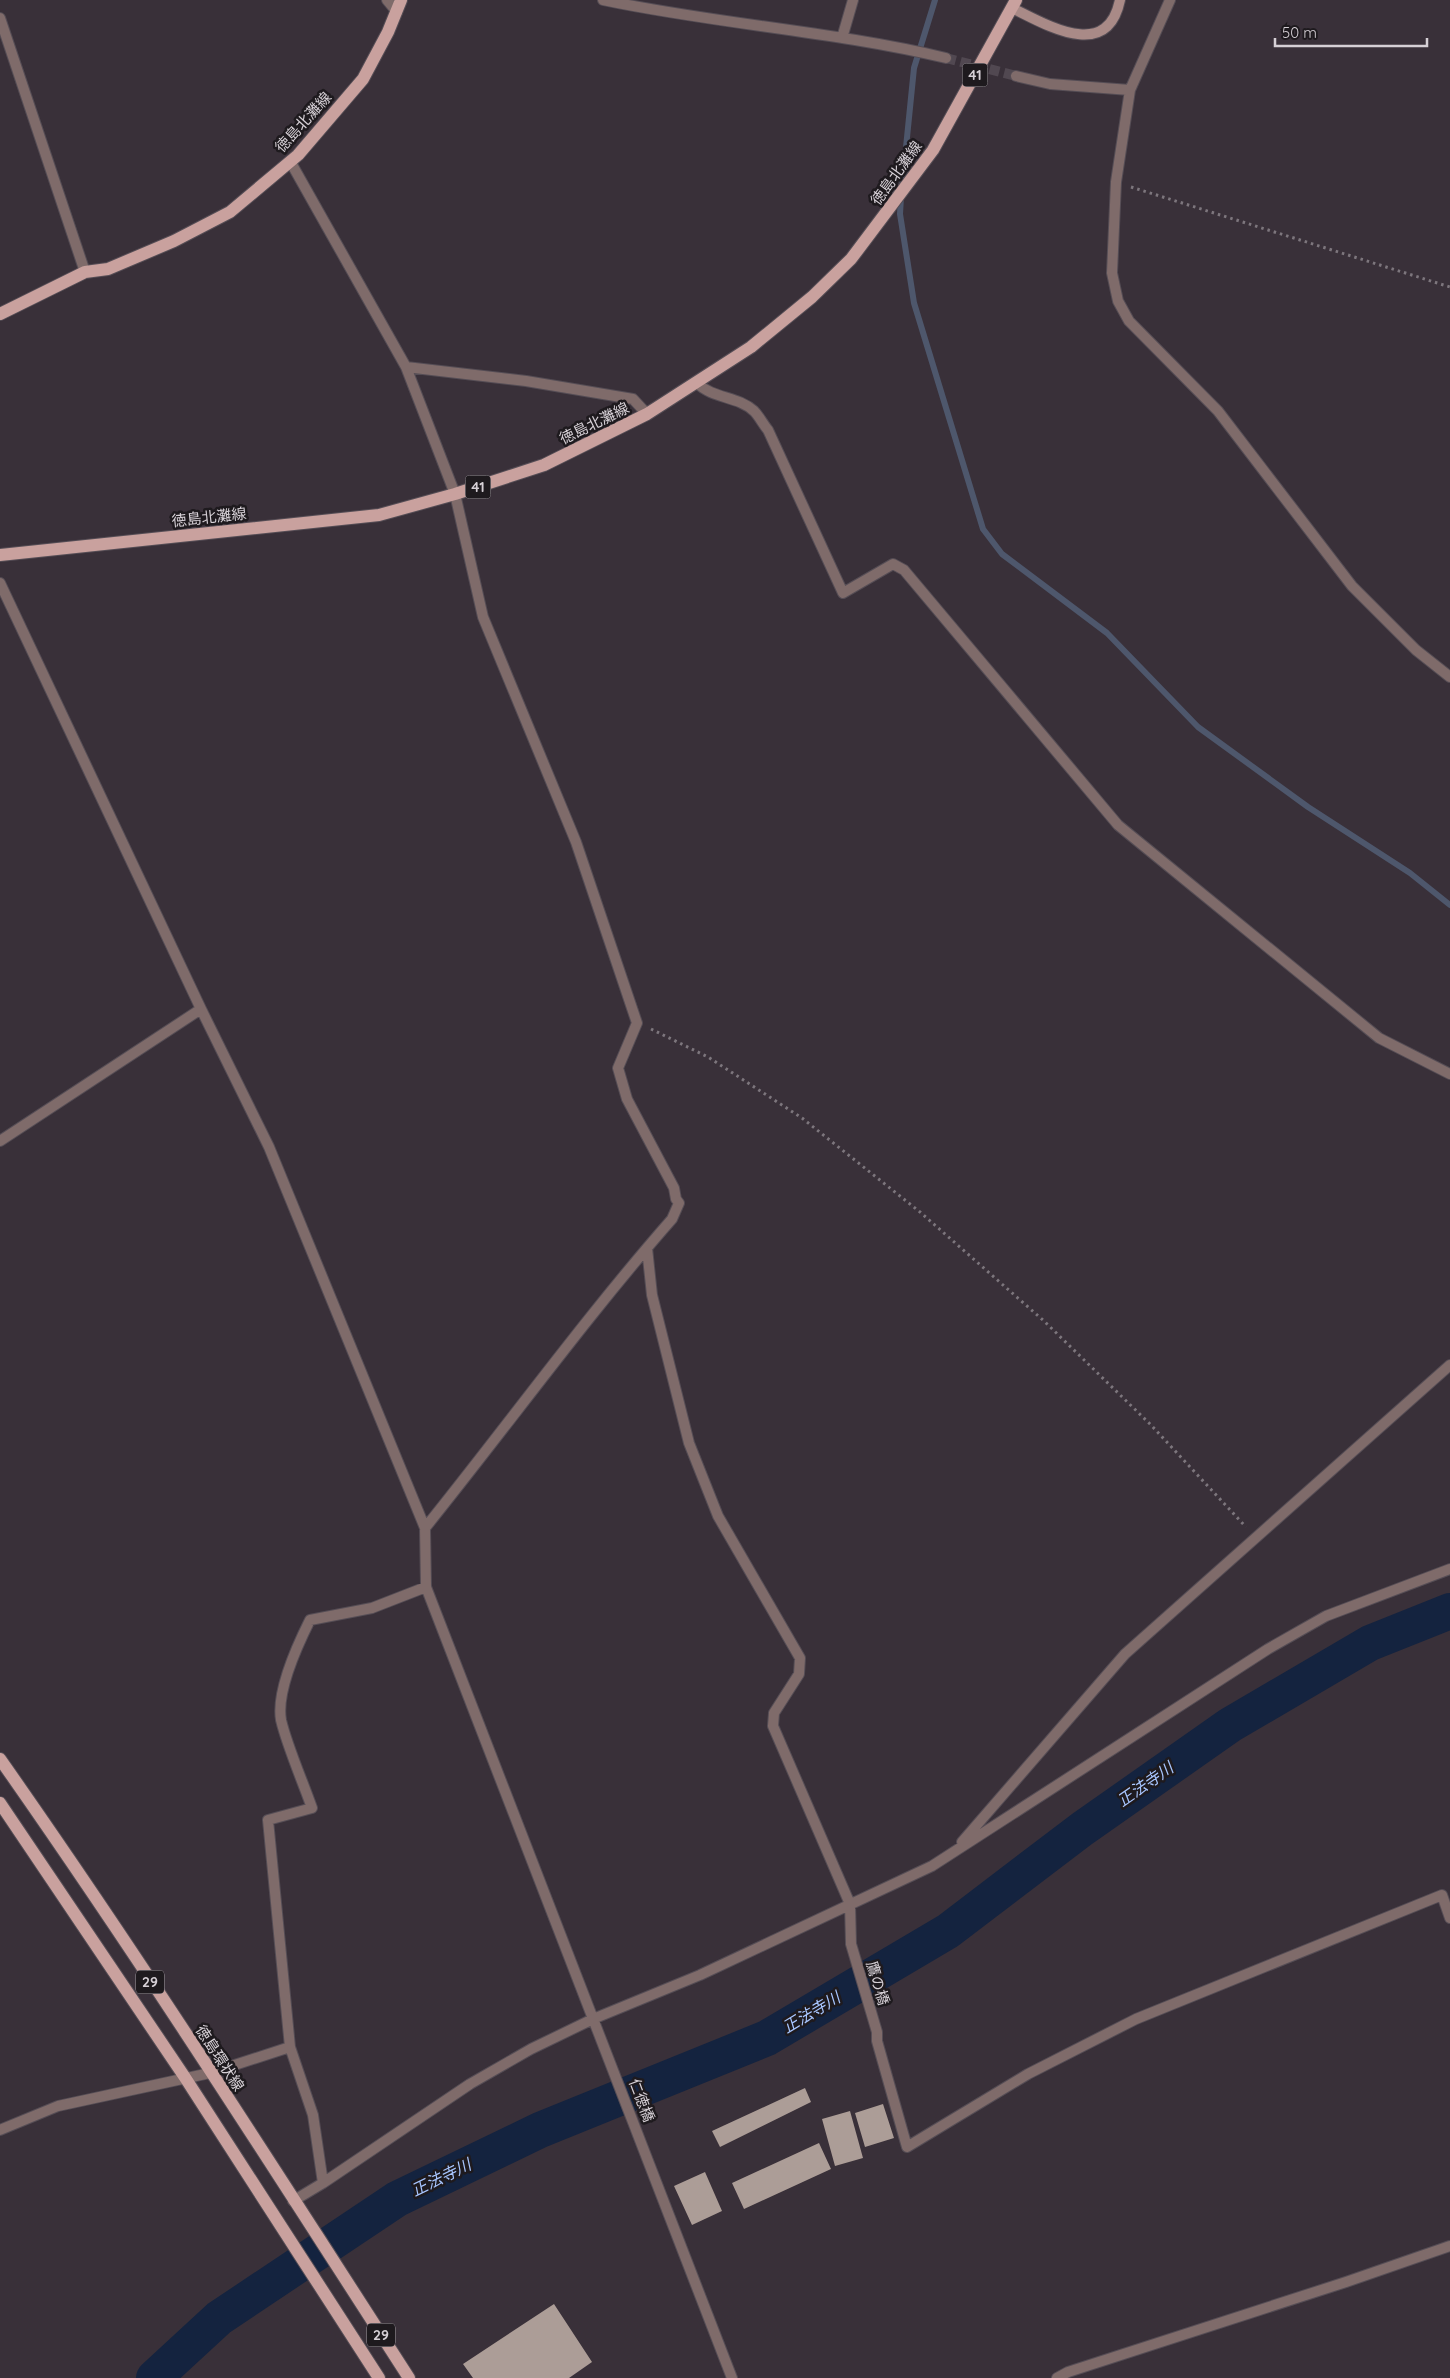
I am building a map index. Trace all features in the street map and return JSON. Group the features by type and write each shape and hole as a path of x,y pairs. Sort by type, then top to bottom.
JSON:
{"main road":[{"name":"徳島北灘線","path":"0,555 379,515 455,494 544,466 647,414 752,347 812,297 851,259 934,150 1014,4"},
{"name":"徳島北灘線","path":"0,314 85,272 108,269 174,241 230,212 290,161 363,78 399,6"},
{"name":"徳島環状線","path":"0,1759 52,1833 409,2378"},
{"name":"29","path":"0,1803 186,2079 379,2378"}],"street":[{"path":"387,0 399,6"},
{"path":"603,0 660,12 906,48 946,58"},
{"path":"842,38 853,0"},
{"path":"1014,4 1060,32 1080,35 1098,33 1110,23 1118,9 1120,0"},
{"path":"1170,0 1130,90 1116,182 1112,273 1118,301 1129,321 1218,411 1352,586 1416,650 1450,677"},
{"path":"0,18 85,272"},
{"path":"1016,76 1050,84 1130,90"},
{"path":"290,161 406,367 455,494 483,617 576,842 637,1023 618,1068 626,1099 674,1188 676,1199 679,1203 672,1218 523,1402 489,1450 425,1528"},
{"path":"406,367 526,381 633,399 647,414"},
{"path":"697,383 704,391 741,403 753,410 768,430 843,593 894,564 904,570 1118,825 1379,1038 1450,1074"},
{"path":"0,583 201,1009 270,1147 425,1528 426,1588 372,1608 310,1620 295,1650 283,1691 281,1719 312,1808 268,1820 290,2047 313,2114 323,2183"},
{"path":"0,1141 201,1009"},
{"path":"647,1248 652,1295 689,1443 718,1516 800,1658 799,1674 774,1712 773,1726 850,1904"},
{"path":"955,1851 1125,1654 1450,1365"},
{"path":"296,2204 323,2183 470,2084 531,2049 593,2019 700,1975 932,1866 1268,1649 1326,1616 1450,1569"},
{"name":"仁徳橋","path":"426,1588 732,2378"},
{"name":"鷹の橋","path":"850,1904 851,1944 877,2032 877,2041 907,2147 1028,2074 1136,2019 1442,1894 1450,1918"},
{"path":"0,2130 58,2106 210,2073 290,2047"},
{"path":"1056,2378 1068,2372 1346,2282 1450,2246"}],"path":[{"path":"1116,182 1450,287"},
{"path":"637,1023 708,1057 802,1118 920,1212 1000,1280 1129,1403 1255,1537"}],"building":[{"path":"805,2088 811,2102 720,2147 712,2131"},
{"path":"883,2104 894,2138 865,2147 855,2113"},
{"path":"850,2111 863,2158 835,2166 822,2119"},
{"path":"819,2143 831,2169 744,2209 732,2183"},
{"path":"705,2172 722,2211 692,2225 674,2186"},
{"path":"554,2304 592,2362 569,2378 473,2378 463,2364"}],"waterway":[{"path":"902,187 914,68 935,0"},
{"path":"901,197 900,214 914,303 983,529 1002,554 1107,633 1198,727 1308,807 1410,873 1450,905"},
{"name":"正法寺川","path":"154,2378 219,2318 397,2199 540,2130 767,2038 948,1931 1082,1829 1230,1725 1370,1643 1450,1611"}],"tunnel":[{"path":"946,58 1016,76"}]}
